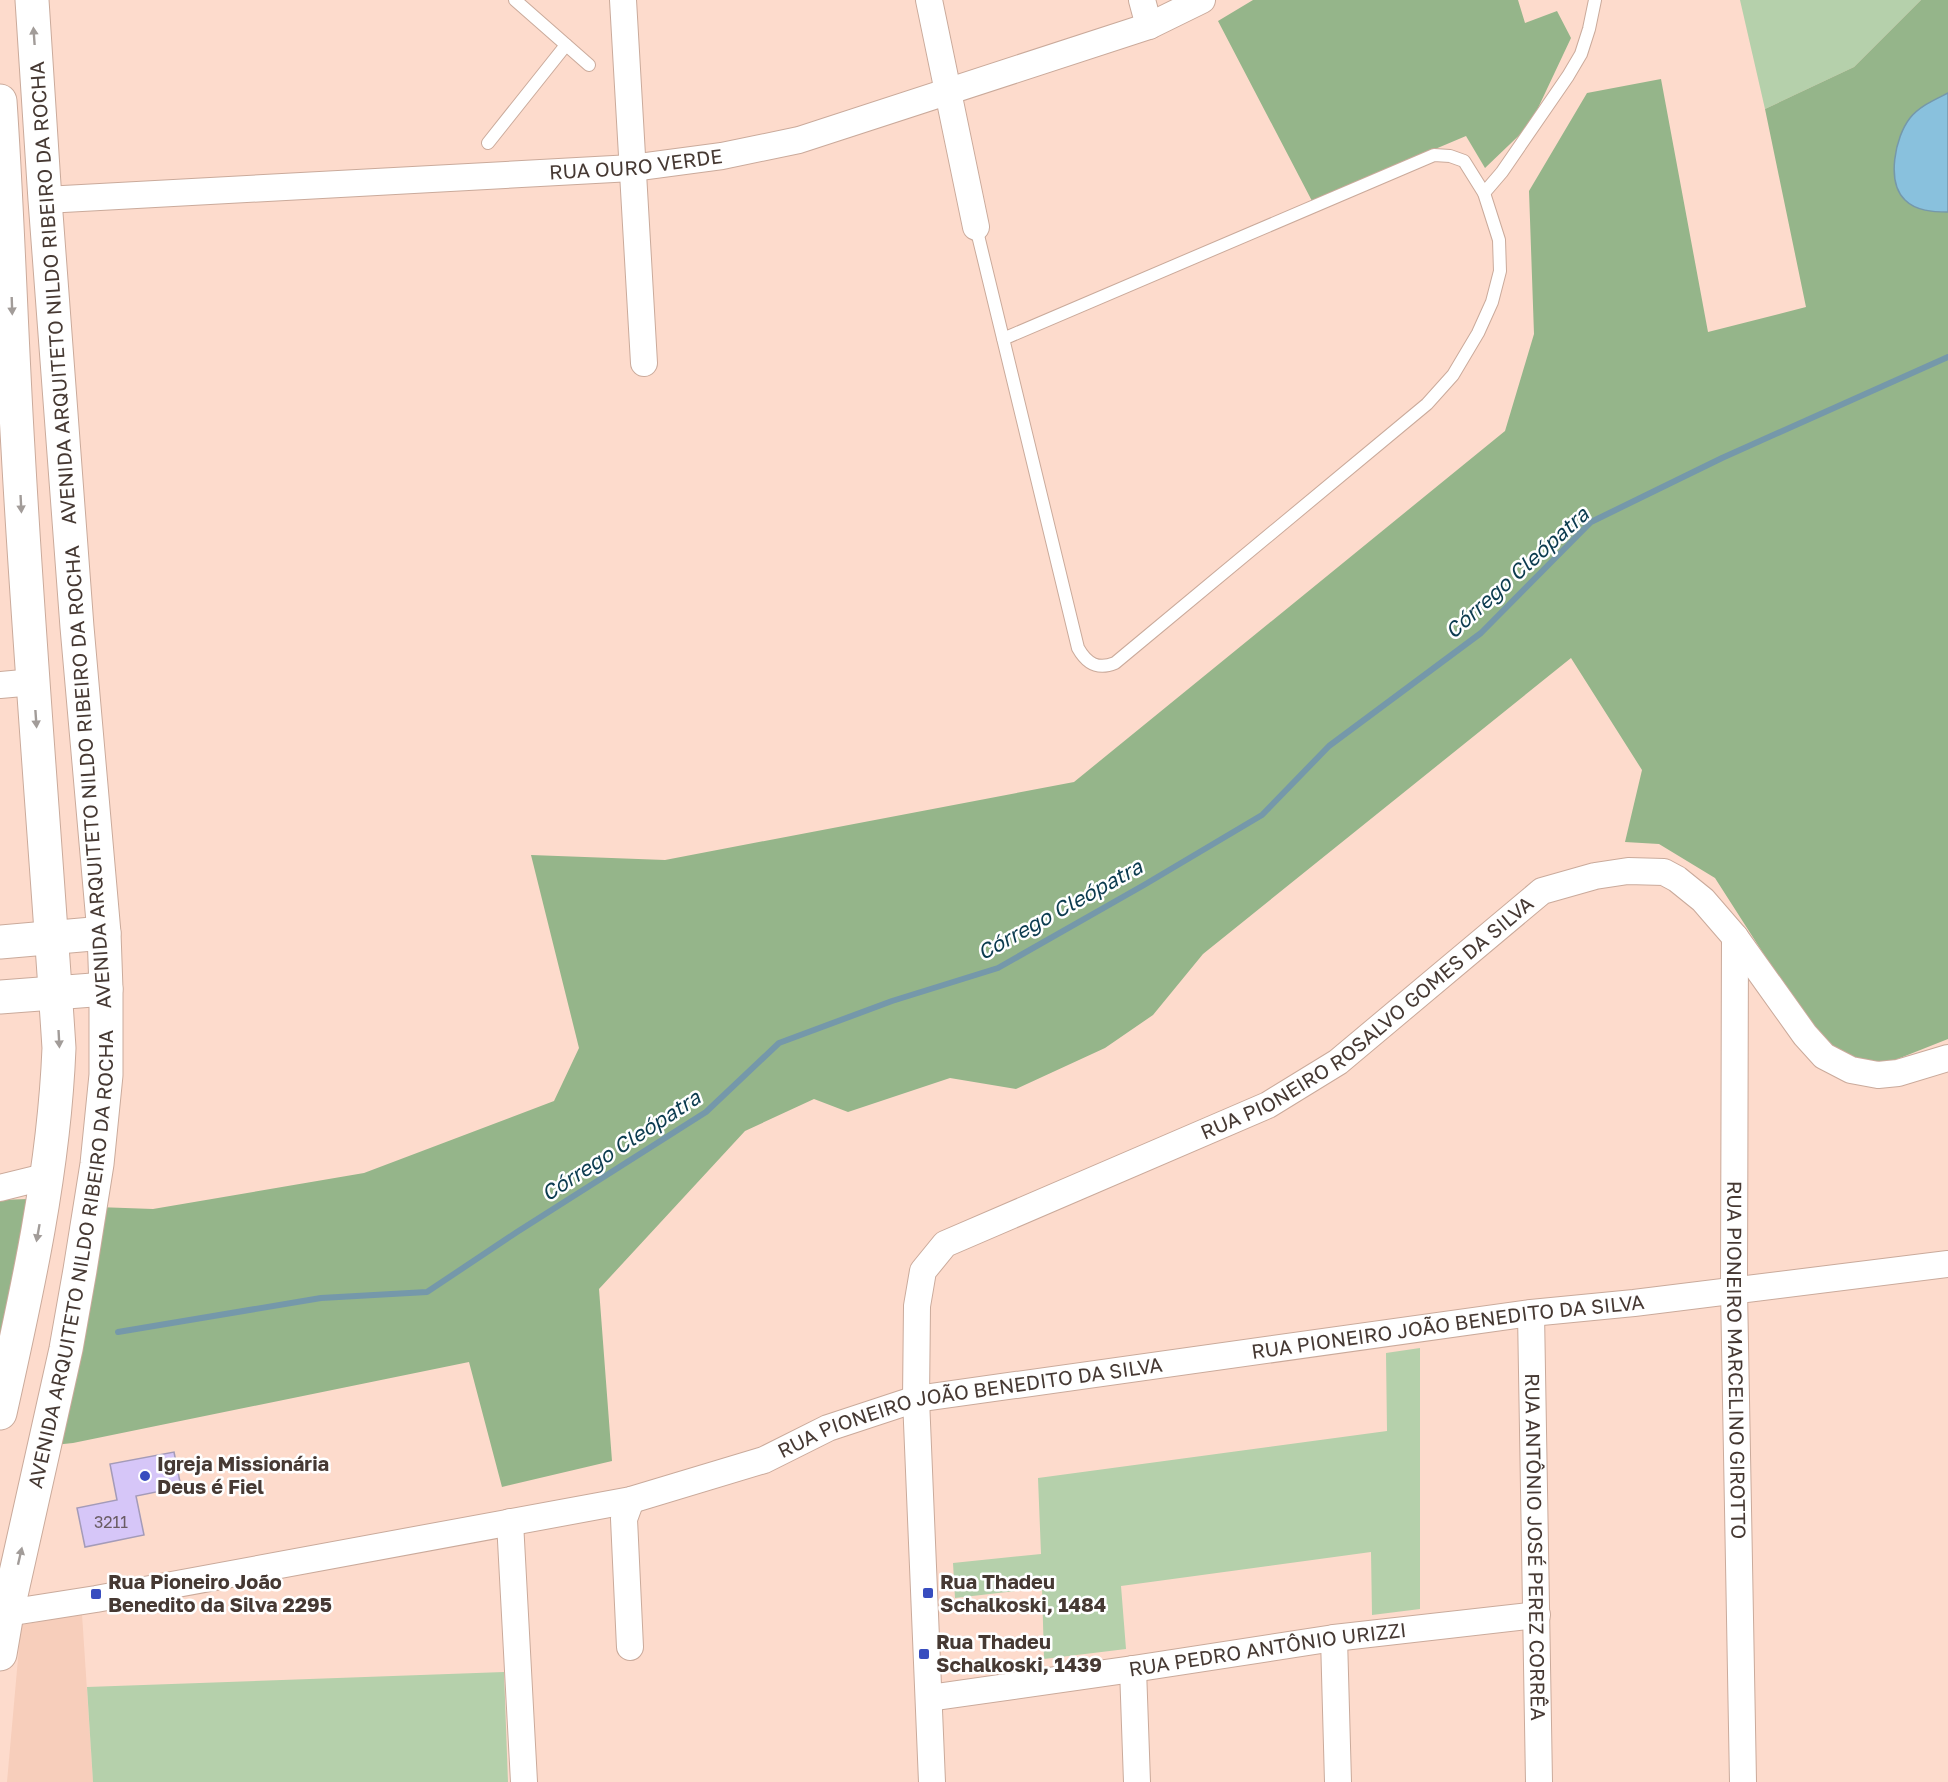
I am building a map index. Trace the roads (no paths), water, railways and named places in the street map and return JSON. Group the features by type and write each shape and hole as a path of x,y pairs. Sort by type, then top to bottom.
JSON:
{"main road":[{"name":"AVENIDA ARQUITETO NILDO RIBEIRO DA ROCHA","path":"0,1654 4,1613 63,1360 80,1270 97,1164 106,1075 104,933 77,627 32,0"},
{"name":"AVENIDA ARQUITETO NILDO RIBEIRO DA ROCHA","path":"0,101 9,446 33,682 59,1048 57,1102 48,1176 32,1272 0,1413"},
{"path":"0,942 104,933"},
{"path":"0,998 106,989"}],"street":[{"path":"623,0 644,363"},
{"path":"929,0 976,226"},
{"path":"1142,0 1149,26"},
{"name":"RUA OURO VERDE","path":"45,200 632,168 722,156 799,140 948,92 1149,26 1202,0"},
{"path":"0,685 33,682"},
{"name":"RUA PIONEIRO ROSALVO GOMES DA SILVA","path":"932,1782 916,1399 917,1306 923,1271 945,1244 1268,1105 1338,1062 1542,891 1584,879 1628,871 1664,872 1677,879 1702,900 1735,936 1804,1035 1824,1056 1851,1070 1878,1075 1898,1073 1948,1058"},
{"name":"RUA PIONEIRO MARCELINO GIROTTO","path":"1735,936 1734,1290 1743,1782"},
{"path":"0,1188 48,1176"},
{"name":"RUA PIONEIRO JOÃO BENEDITO DA SILVA","path":"4,1613 96,1599 631,1500 764,1460 828,1428 916,1399 1531,1313 1634,1303 1948,1264"},
{"name":"RUA ANTÔNIO JOSÉ PEREZ CORRÊA","path":"1531,1313 1539,1782"},
{"path":"630,1647 624,1519 631,1500"},
{"path":"510,1522 524,1782"},
{"name":"RUA PEDRO ANTÔNIO URIZZI","path":"928,1698 1334,1638 1537,1615"},
{"path":"1334,1638 1338,1782"},
{"path":"1132,1669 1137,1782"}],"lane":[{"path":"515,0 589,65"},
{"path":"1484,193 1538,122 1573,69 1581,54 1589,29 1595,0"},
{"path":"488,143 566,45"},
{"path":"976,226 1003,339 1078,648 1085,660 1097,666 1107,667 1115,663 1427,404 1453,375 1478,333 1492,302 1500,271 1499,240 1484,193 1464,161 1450,156 1434,155 1003,339"}],"water":[{"path":"1948,93 1948,212 1919,209 1905,200 1896,182 1895,159 1900,136 1914,114"}],"waterway":[{"name":"Córrego Cleópatra","path":"118,1332 321,1298 427,1292 706,1112 779,1043 892,1001 998,968 1262,815 1329,746 1481,633 1591,522 1722,458 1948,357"}],"place":[{"name":"Igreja Missionária Deus é Fiel","path":"145,1476"},
{"name":"Rua Thadeu Schalkoski, 1484","path":"928,1593"},
{"name":"Rua Pioneiro João Benedito da Silva 2295","path":"96,1594"},
{"name":"Rua Thadeu Schalkoski, 1439","path":"924,1654"}]}
